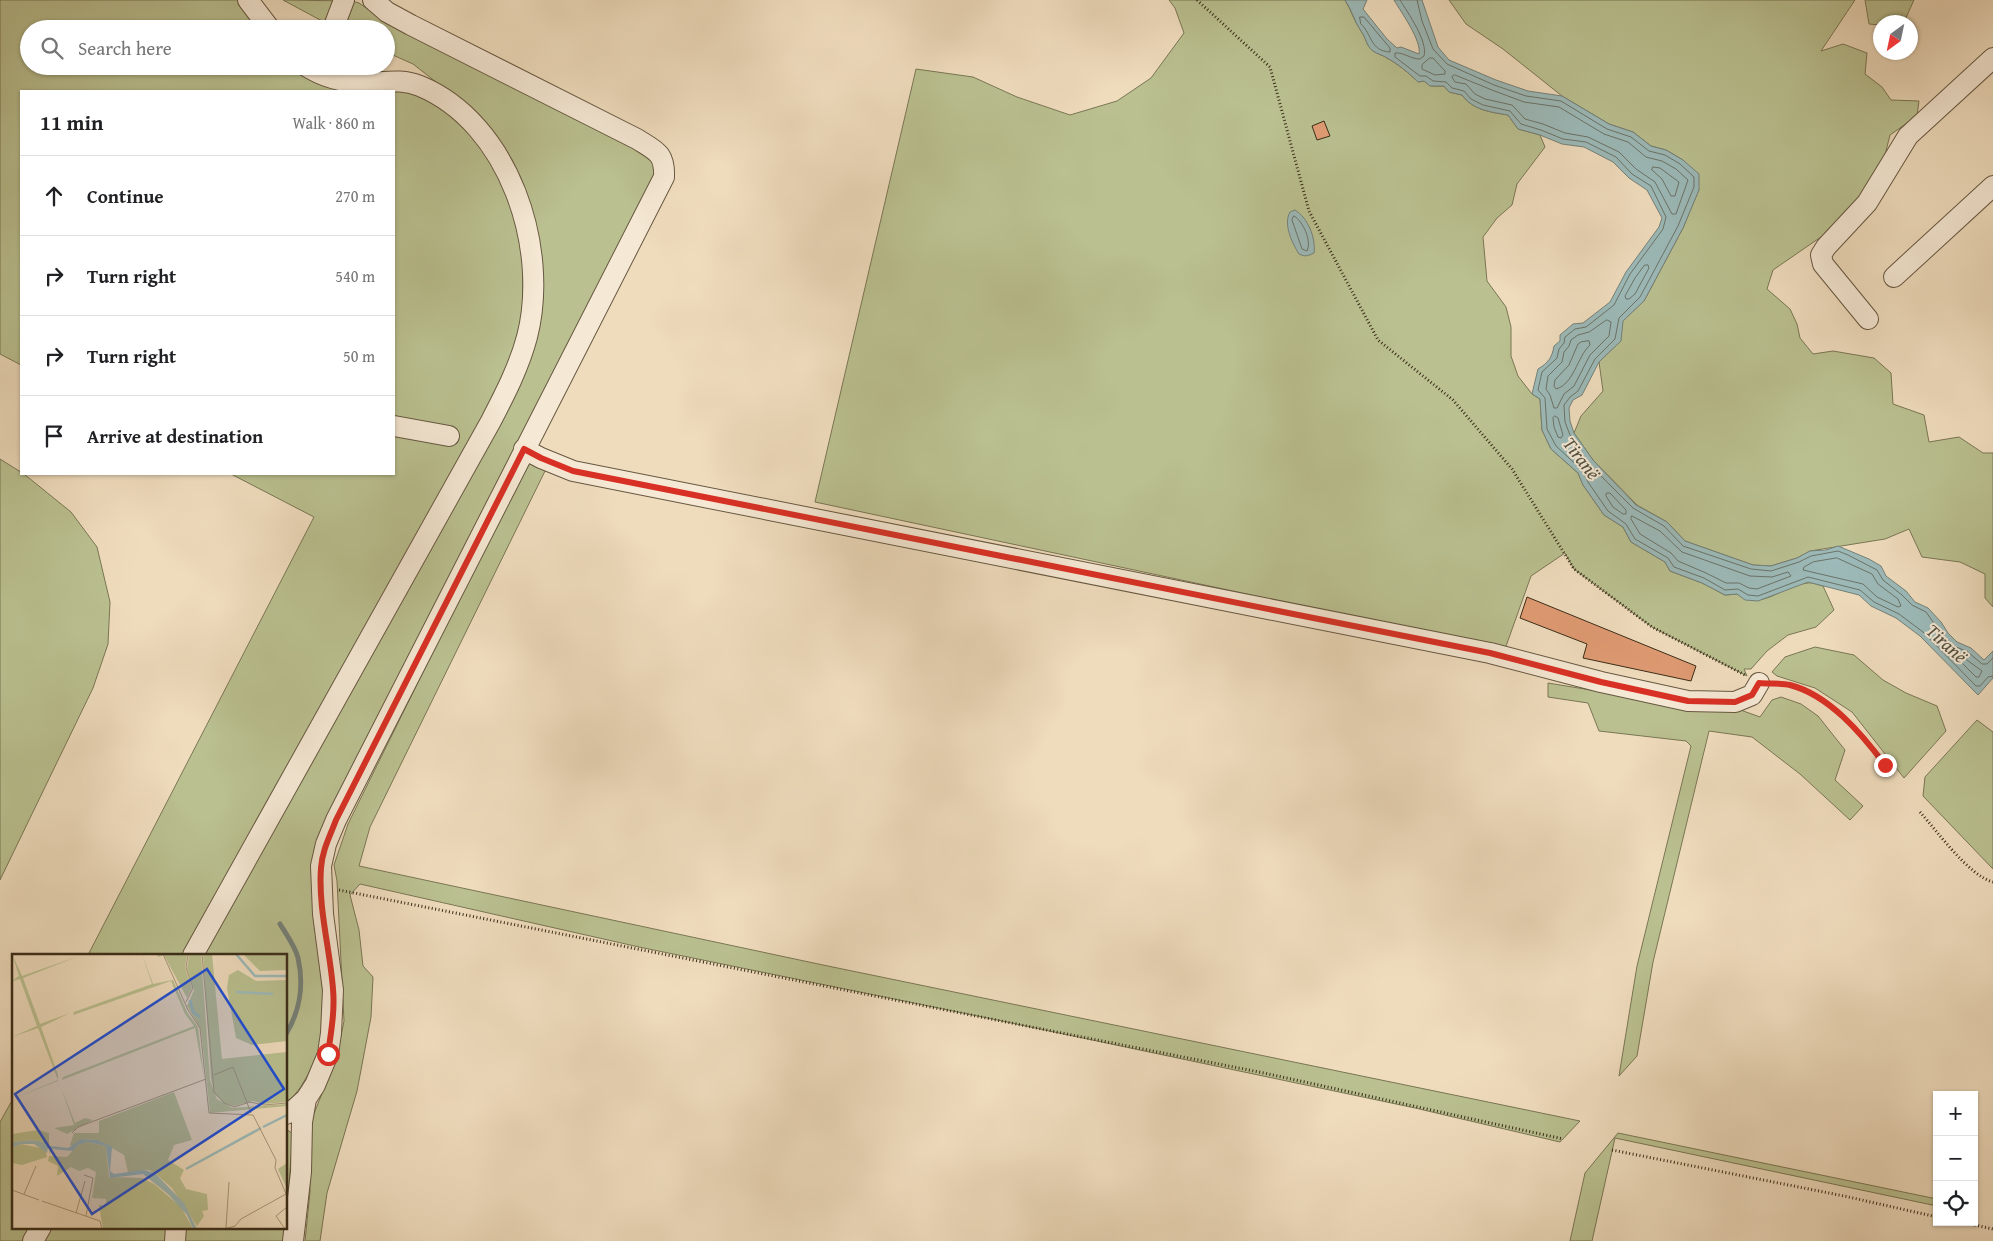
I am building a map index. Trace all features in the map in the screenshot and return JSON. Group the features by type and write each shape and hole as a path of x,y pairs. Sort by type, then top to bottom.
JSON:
{"street":[{"path":"248,0 263,20"},
{"path":"336,20 344,0"},
{"path":"288,1113 306,1099 315,1085 328,1054 333,1011 333,990 321,891 321,866 326,844 336,820 524,449 657,194 664,177 665,163 656,150 638,139 411,26 388,12 374,0"},
{"path":"1868,319 1823,264 1821,255 1826,247 1867,203 1908,136 1993,58"},
{"path":"194,954 500,404 519,363 527,337 532,308 533,276 530,241 523,214 511,181 486,139 472,122 439,95 418,85 401,81 364,83 325,78"},
{"path":"1894,277 1993,186"},
{"path":"395,426 449,436"},
{"path":"524,449 573,471 1490,653 1601,682 1688,701 1735,702 1752,695 1759,683"},
{"path":"293,1241 301,1172 302,1122 306,1099"},
{"path":"33,1241 40,1228"},
{"path":"175,1241 176,1228"}],"path":[{"path":"1197,0 1270,67 1309,211 1378,340 1453,400 1512,469 1574,568 1652,627 1759,683 1789,685 1814,694 1845,718 1867,741 1885,765"},
{"path":"1920,812 1966,864 1976,873 1993,882"},
{"path":"321,891 345,890 1264,1073 1563,1138"},
{"path":"1612,1150 1844,1196 1933,1216"},
{"path":"1978,1226 1993,1229"}],"green space":[{"path":"0,0 239,0 255,20 20,20 20,75 323,75 409,89 465,123 507,188 523,244 523,325 507,376 187,954 89,954 314,517 233,475 395,475 395,90 20,90 20,364 0,354"},
{"path":"283,0 352,1 359,3 385,20 320,20"},
{"path":"1169,0 1345,0 1367,44 1373,51 1395,63 1418,82 1424,81 1431,86 1444,86 1449,92 1462,95 1477,107 1508,115 1518,129 1540,135 1545,147 1517,184 1512,205 1497,218 1483,237 1487,281 1506,307 1511,327 1511,356 1518,376 1532,394 1540,399 1542,430 1551,449 1578,473 1583,485 1604,515 1623,527 1631,542 1665,562 1670,571 1702,583 1725,595 1737,594 1746,599 1755,600 1764,599 1799,585 1813,583 1823,586 1834,610 1816,627 1788,635 1767,651 1751,669 1744,669 1747,676 1652,627 1574,569 1565,553 1531,576 1505,649 815,502 916,69 973,77 1017,97 1070,115 1117,101 1151,78 1184,33 1175,8"},
{"path":"1449,0 1855,0 1821,51 1843,44 1867,53 1865,74 1882,87 1891,100 1919,101 1917,116 1890,135 1885,155 1855,211 1834,228 1773,270 1767,289 1790,309 1797,324 1800,338 1813,354 1833,351 1874,358 1891,373 1893,404 1924,415 1929,442 1959,437 1983,453 1993,453 1993,607 1985,598 1985,574 1960,562 1922,557 1909,529 1885,539 1810,551 1797,558 1771,566 1753,565 1685,541 1667,522 1637,505 1593,460 1574,433 1581,416 1603,391 1599,362 1620,341 1622,321 1644,301 1683,228 1699,189 1683,160 1666,150 1651,146 1633,132 1609,124 1562,96 1503,49 1466,24"},
{"path":"1865,0 1914,0 1907,15 1873,15 1873,24 1869,24"},
{"path":"395,25 650,157 656,171 324,826 327,977 324,1037 315,1063 300,1088 288,1100 288,954 203,954 501,418 541,275 468,107 413,64 395,56"},
{"path":"0,459 20,472 20,475 25,475 71,512 97,547 110,602 108,644 93,688 0,880"},
{"path":"530,462 547,467 370,827 359,866 823,965 1580,1121 1560,1142 1415,1108 639,947 360,884 350,895 359,930 363,966 373,977 371,1017 357,1091 327,1193 320,1241 305,1241 310,1192 309,1142 311,1121 337,1056 344,1021 337,881 334,865 348,824 524,468"},
{"path":"1815,647 1854,655 1883,680 1906,693 1937,706 1946,731 1904,778 1852,712 1815,688 1777,676 1772,672 1785,657"},
{"path":"1548,683 1615,694 1735,708 1760,717 1772,700 1781,697 1801,704 1818,716 1845,750 1835,780 1863,806 1850,820 1800,774 1752,737 1709,731 1653,962 1637,1056 1619,1076 1637,966 1691,746 1686,741 1599,731 1588,703 1548,697"},
{"path":"1977,720 1993,732 1993,869 1923,796 1925,777"},
{"path":"12,1101 12,1228 31,1228 24,1241 0,1241 0,1122"},
{"path":"288,1130 293,1134 288,1196"},
{"path":"1618,1133 1933,1198 1933,1205 1615,1138 1592,1241 1570,1241 1585,1173"},
{"path":"49,1228 169,1228 167,1241 42,1241"},
{"path":"185,1228 285,1228 284,1241 184,1241"}],"water":[{"name":"Tiranë","path":"1345,0 1367,0 1363,9 1387,39 1397,48 1401,47 1419,54 1414,34 1394,0 1422,0 1438,47 1449,60 1528,91 1562,96 1609,124 1633,132 1651,146 1666,150 1683,160 1699,174 1699,190 1683,228 1644,301 1623,321 1621,341 1599,362 1582,395 1573,400 1569,408 1570,421 1574,433 1593,460 1636,505 1667,522 1685,541 1753,565 1771,566 1797,558 1810,551 1826,550 1838,546 1881,566 1886,576 1906,591 1915,602 1928,608 1957,642 1971,648 1984,660 1993,651 1993,678 1978,695 1920,636 1896,618 1871,606 1859,595 1808,582 1758,601 1745,600 1737,594 1725,595 1702,583 1670,571 1665,562 1631,542 1623,527 1604,515 1583,485 1578,473 1551,449 1542,430 1540,399 1532,394 1538,369 1549,360 1554,346 1560,341 1560,335 1573,324 1583,323 1610,302 1626,272 1659,227 1662,218 1647,190 1629,178 1613,162 1584,147 1562,144 1518,129 1508,115 1477,107 1462,95 1449,92 1444,86 1430,86 1424,81 1418,82 1395,63 1371,49"},
{"path":"1295,210 1304,218 1310,229 1314,241 1314,253 1303,256 1299,254 1289,233 1288,217 1290,212"}],"building":[{"path":"1324,121 1330,136 1317,140 1312,126"},
{"path":"1527,597 1696,666 1691,681 1583,658 1587,644 1520,618"}],"waterway":[{"path":"280,924 297,954 301,978 298,1007 288,1030"}],"route":[{"path":"328,1054 333,1011 333,990 321,891 321,866 326,844 336,820 524,449 573,471 1490,653 1601,682 1688,701 1735,702 1752,695 1759,683 1789,685 1814,694 1845,718 1867,741 1885,765"}]}
